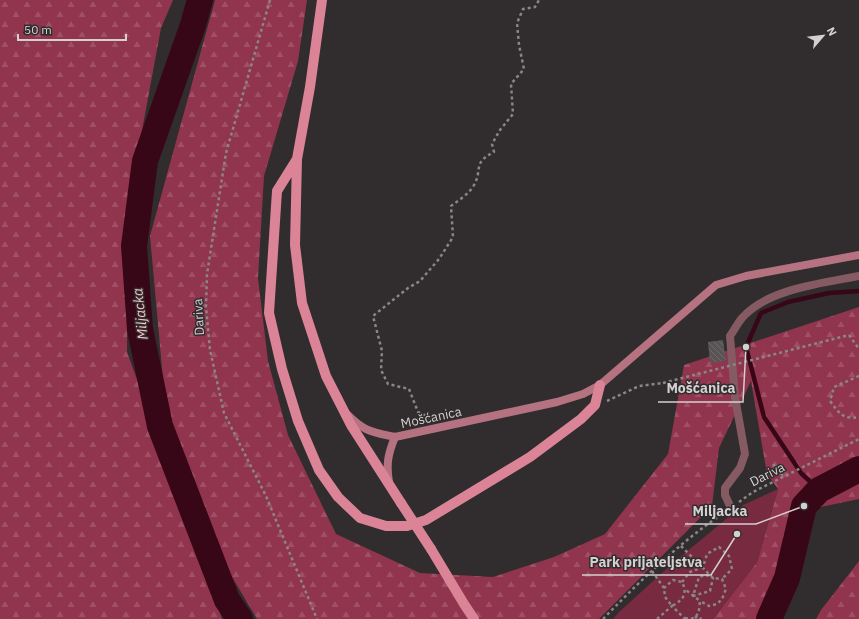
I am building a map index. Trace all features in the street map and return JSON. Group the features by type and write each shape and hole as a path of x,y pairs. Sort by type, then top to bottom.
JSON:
{"main road":[{"path":"322,0 310,87 297,159 295,245 302,303 326,376 342,409 474,619"},
{"path":"297,159 276,191 269,313 282,369 298,421 319,470 338,497 360,518 386,526 406,526 426,520 530,457 581,419 595,404 600,385"},
{"name":"Mošćanica","path":"342,409 359,426 370,432 394,437 557,402 583,394 600,385 716,285 746,276 859,255"},
{"name":"Mošćanica","path":"390,485 387,470 388,453 394,437"}],"lane":[{"path":"731,508 725,488 740,468 745,454 735,397 730,336 743,317 766,299 782,292 859,276"}],"path":[{"name":"Dariva","path":"270,0 226,153 206,274 206,307 210,350 224,413 266,496 318,619"},
{"path":"445,426 418,412 409,389 388,384 381,370 382,351 373,316 408,288 420,281 439,259 453,237 451,206 464,197 474,185 481,161 486,156 494,152 492,144 500,130 513,114 511,84 524,69 519,45 517,23 523,9 535,7 539,0"},
{"path":"595,404 610,400 639,386 663,383 849,335 859,349"},
{"path":"859,376 834,387 830,401 841,415 851,419 859,417"},
{"name":"Dariva","path":"603,619 637,584 702,527 753,492 859,439"},
{"path":"772,464 784,477"},
{"path":"681,546 713,578"},
{"path":"703,567 707,554 719,547 729,556 732,569 722,579"},
{"path":"682,582 690,572 703,567"},
{"path":"652,571 664,588 665,598 672,606 685,618 691,619 700,617 701,619"},
{"path":"693,596 699,577 706,575 713,578 722,579"},
{"path":"693,596 710,591 713,578"},
{"path":"664,588 673,580 682,582 693,596 709,606 718,604 722,599 726,589 722,579"},
{"path":"657,619 684,597 686,589"},
{"path":"695,618 699,610 700,601"}],"green space":[{"path":"0,0 173,0 161,28 128,206 127,352 222,619 0,619"},
{"path":"215,0 307,0 298,61 264,176 258,278 268,361 288,435 336,534 420,573 493,577 554,557 605,534 668,454 684,365 859,307 859,499 811,509 761,619 713,619 757,562 778,489 767,474 751,381 719,448 712,506 599,619 257,619 220,557 167,423 150,236"},
{"path":"859,561 859,619 816,619 821,610"}],"shaded area":[{"path":"778,489 757,562 713,619 613,619 673,563 743,505"}],"building":[{"path":"723,340 726,361 710,363 708,342"}],"waterway":[{"name":"Miljacka","path":"200,0 193,25 145,161 134,246 140,329 160,426 227,600 240,619"},
{"name":"Mošćanica","path":"819,490 801,473 764,417 746,347 761,313 788,302 829,293 859,291"},
{"name":"Miljacka","path":"769,619 787,578 804,506 819,490 859,469"}],"place":[{"name":"Mošćanica","path":"746,347"},
{"name":"Miljacka","path":"804,506"},
{"name":"Park prijateljstva","path":"737,534"}]}
